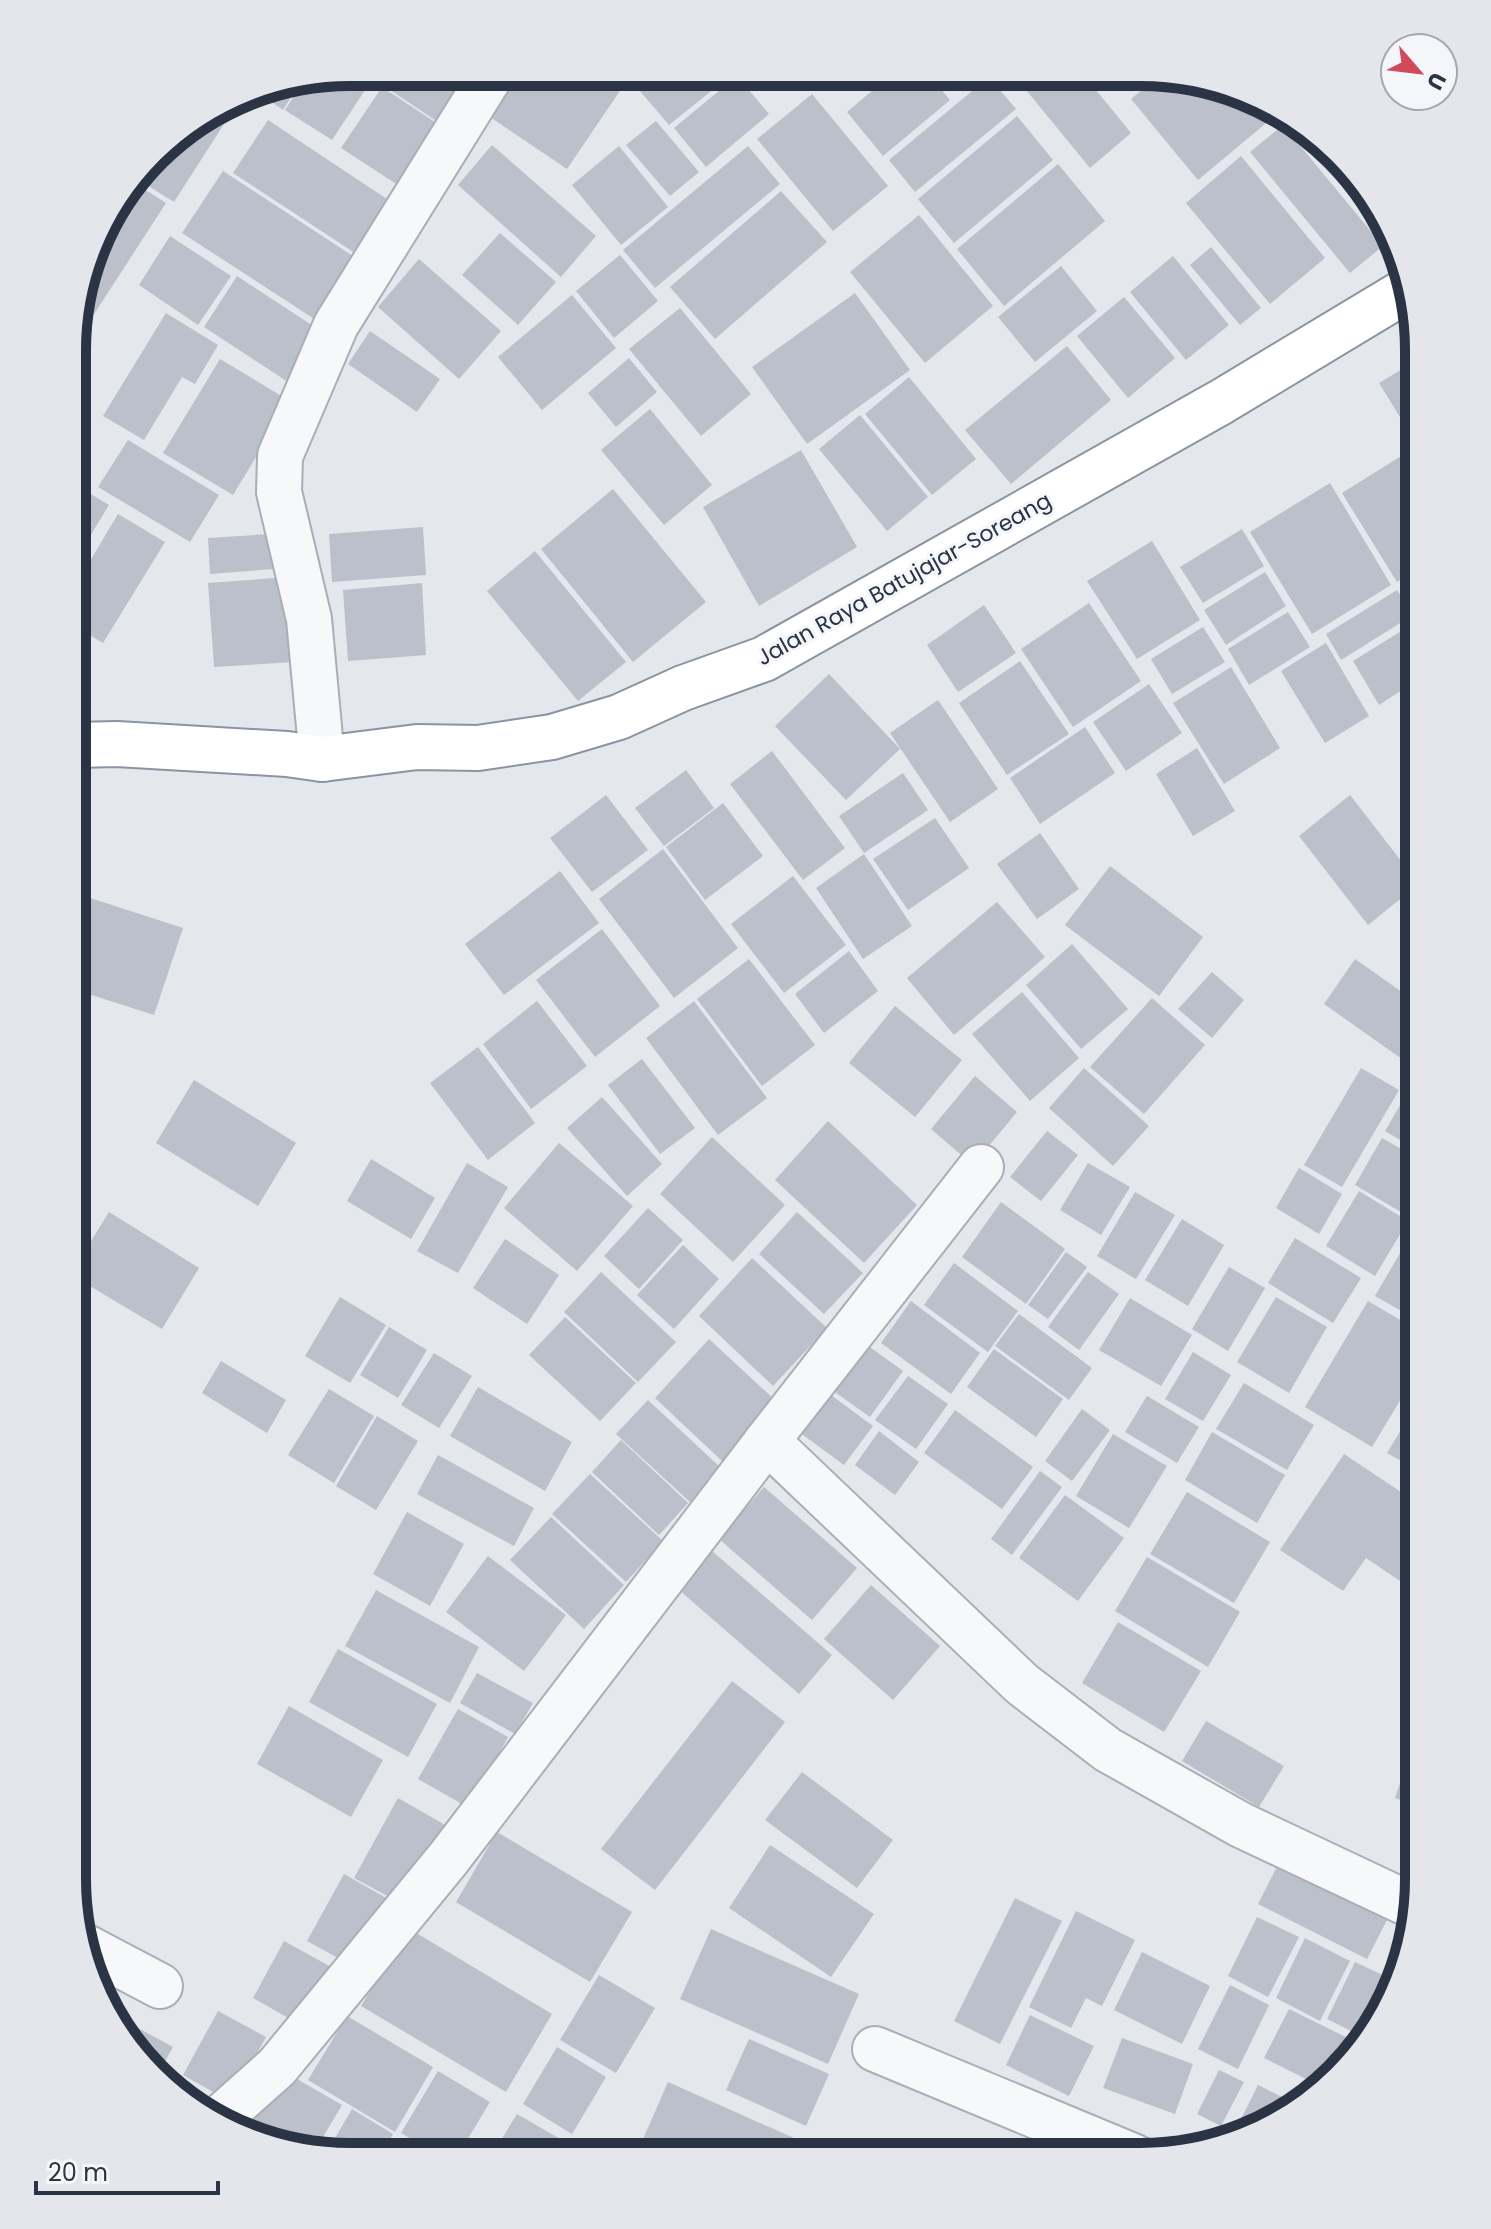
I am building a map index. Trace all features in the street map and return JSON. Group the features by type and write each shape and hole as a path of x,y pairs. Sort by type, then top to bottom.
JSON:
{"highway":[{"name":"Jalan Raya Batujajar-Soreang","path":"86,745 287,754 322,759 417,747 478,748 552,737 619,717 683,688 764,659 1221,402 1399,295"}],"street":[{"path":"322,759 309,619 279,492 280,456 336,325 484,87"},
{"path":"226,2112 277,2067 448,1859 981,1167"},
{"path":"767,1441 1022,1684 1108,1750 1241,1825 1404,1902"},
{"path":"97,1953 160,1986"},
{"path":"875,2049 1101,2143"}],"building":[{"path":"746,86 769,114 706,167 674,128 724,87"},
{"path":"877,86 938,86 950,100 883,156 847,112"},
{"path":"978,86 997,86 1016,109 915,192 889,160"},
{"path":"1023,86 1093,86 1131,133 1090,168"},
{"path":"1146,86 1176,88 1242,106 1270,120 1198,180 1131,99"},
{"path":"367,87 332,140 285,110 297,91"},
{"path":"382,87 444,128 404,189 341,148"},
{"path":"385,87 470,87 450,130"},
{"path":"511,87 623,87 567,169 490,117"},
{"path":"645,87 717,87 669,125 640,91"},
{"path":"294,92 283,110 268,100"},
{"path":"812,94 888,186 833,231 757,139"},
{"path":"229,115 174,202 145,184 176,151"},
{"path":"1017,116 1053,160 954,243 918,199"},
{"path":"268,120 405,211 370,263 233,173"},
{"path":"656,121 699,172 670,196 626,145"},
{"path":"1281,127 1289,132 1383,246 1350,273 1250,152"},
{"path":"492,145 596,236 561,277 458,185"},
{"path":"619,146 668,207 621,245 572,185"},
{"path":"748,146 780,184 655,288 623,250"},
{"path":"1241,156 1325,258 1270,304 1186,203"},
{"path":"1058,164 1105,221 1004,306 957,249"},
{"path":"223,171 362,262 322,324 182,233"},
{"path":"142,188 166,203 87,324 100,265 121,218"},
{"path":"781,191 827,242 715,339 670,287"},
{"path":"919,215 993,306 925,363 850,272"},
{"path":"500,233 556,282 518,325 462,275"},
{"path":"170,236 231,276 198,325 139,285"},
{"path":"1211,247 1261,308 1240,325 1190,265"},
{"path":"620,255 658,301 614,338 576,291"},
{"path":"1173,256 1229,325 1186,360 1130,292"},
{"path":"419,259 501,331 459,379 378,307"},
{"path":"1061,266 1097,311 1035,362 998,317"},
{"path":"237,276 327,335 294,386 204,327"},
{"path":"855,293 910,370 807,444 752,367"},
{"path":"572,295 616,348 542,410 498,357"},
{"path":"1124,297 1175,358 1128,398 1077,336"},
{"path":"680,308 751,394 701,436 629,349"},
{"path":"166,313 218,345 195,384 182,377 144,440 103,416"},
{"path":"370,331 440,379 417,412 348,364"},
{"path":"1067,346 1111,400 1011,484 965,430"},
{"path":"629,358 657,392 616,427 588,393"},
{"path":"220,359 290,401 233,495 163,453"},
{"path":"1405,367 1405,425 1379,383"},
{"path":"909,377 976,459 932,495 865,414"},
{"path":"650,409 712,485 664,525 601,450"},
{"path":"860,415 928,497 887,531 819,449"},
{"path":"128,440 219,495 190,542 98,487"},
{"path":"801,450 857,547 759,606 703,507"},
{"path":"1403,455 1405,577 1397,582 1342,493"},
{"path":"1330,483 1391,585 1312,634 1250,532"},
{"path":"613,489 706,602 633,662 541,549"},
{"path":"86,491 109,505 86,543"},
{"path":"118,514 165,542 103,643 86,633 86,568"},
{"path":"423,527 426,575 332,582 329,534"},
{"path":"1242,529 1264,566 1203,603 1180,567"},
{"path":"285,533 288,568 210,574 208,538"},
{"path":"1152,541 1200,620 1137,659 1087,581"},
{"path":"535,551 626,662 578,701 487,591"},
{"path":"1265,572 1286,606 1226,645 1204,610"},
{"path":"288,577 294,662 214,667 208,583"},
{"path":"422,583 426,655 348,661 343,590"},
{"path":"1397,590 1405,602 1405,620 1341,660 1326,634"},
{"path":"1089,603 1141,681 1073,727 1021,649"},
{"path":"984,605 1016,653 958,692 927,645"},
{"path":"1288,612 1310,647 1249,685 1228,649"},
{"path":"1203,627 1225,662 1172,694 1151,659"},
{"path":"1405,629 1405,688 1379,705 1353,661"},
{"path":"1326,643 1369,716 1325,743 1281,671"},
{"path":"1020,661 1069,734 1007,775 959,703"},
{"path":"1231,667 1280,748 1224,784 1173,703"},
{"path":"829,674 900,749 846,800 775,726"},
{"path":"1149,684 1182,733 1126,771 1093,722"},
{"path":"938,700 998,789 950,822 890,733"},
{"path":"1085,727 1115,773 1040,824 1010,778"},
{"path":"1197,748 1235,811 1193,836 1156,774"},
{"path":"772,751 845,848 803,880 730,784"},
{"path":"686,770 714,808 664,846 635,808"},
{"path":"903,773 928,810 864,853 839,816"},
{"path":"606,795 648,850 592,892 550,838"},
{"path":"1350,795 1405,866 1405,896 1368,925 1299,836"},
{"path":"723,803 763,856 705,900 666,847"},
{"path":"935,818 969,868 908,910 873,859"},
{"path":"1040,833 1079,889 1037,919 997,864"},
{"path":"663,849 738,948 674,998 599,899"},
{"path":"864,854 912,926 863,959 816,888"},
{"path":"1110,866 1203,937 1159,996 1065,925"},
{"path":"560,871 599,923 504,995 465,944"},
{"path":"793,876 846,945 784,993 731,924"},
{"path":"87,897 183,928 154,1015 86,993"},
{"path":"997,902 1045,957 954,1035 907,978"},
{"path":"602,929 660,1006 595,1057 536,980"},
{"path":"1072,944 1128,1009 1081,1049 1026,985"},
{"path":"849,951 878,991 824,1033 795,994"},
{"path":"749,959 815,1045 762,1086 697,999"},
{"path":"1355,959 1405,994 1405,1061 1324,1004"},
{"path":"1212,972 1244,1000 1212,1038 1178,1009"},
{"path":"1022,992 1079,1058 1030,1101 972,1034"},
{"path":"1152,998 1205,1045 1144,1114 1090,1067"},
{"path":"537,1001 587,1066 531,1109 483,1044"},
{"path":"694,1001 767,1098 718,1135 646,1038"},
{"path":"895,1006 962,1060 915,1117 849,1063"},
{"path":"478,1047 535,1123 488,1160 430,1083"},
{"path":"642,1059 695,1128 660,1154 608,1085"},
{"path":"1084,1068 1149,1126 1113,1166 1049,1108"},
{"path":"1361,1068 1399,1090 1342,1187 1304,1165"},
{"path":"975,1076 1017,1112 973,1165 931,1129"},
{"path":"194,1080 296,1143 258,1206 156,1143"},
{"path":"602,1097 662,1164 627,1196 567,1128"},
{"path":"1405,1098 1404,1142 1385,1131"},
{"path":"828,1121 917,1205 864,1263 775,1180"},
{"path":"1047,1131 1078,1155 1041,1201 1010,1177"},
{"path":"712,1137 785,1205 733,1262 660,1194"},
{"path":"1382,1138 1404,1151 1404,1214 1355,1185"},
{"path":"559,1143 633,1206 577,1271 504,1208"},
{"path":"371,1159 435,1198 411,1239 347,1201"},
{"path":"467,1163 508,1187 458,1273 417,1251"},
{"path":"1088,1163 1130,1187 1101,1235 1060,1210"},
{"path":"1299,1168 1342,1194 1319,1234 1276,1208"},
{"path":"1359,1191 1404,1219 1404,1227 1375,1276 1326,1246"},
{"path":"1135,1192 1175,1215 1136,1279 1097,1256"},
{"path":"1001,1202 1065,1249 1026,1304 962,1257"},
{"path":"648,1208 683,1240 639,1289 604,1256"},
{"path":"109,1212 199,1268 162,1329 86,1284 86,1249"},
{"path":"797,1212 863,1273 824,1314 759,1254"},
{"path":"1182,1219 1224,1245 1188,1306 1145,1280"},
{"path":"1295,1238 1361,1278 1333,1323 1268,1283"},
{"path":"505,1239 559,1275 527,1324 473,1288"},
{"path":"683,1245 719,1279 674,1329 637,1295"},
{"path":"1404,1246 1404,1313 1375,1296"},
{"path":"1066,1252 1087,1267 1048,1319 1028,1305"},
{"path":"752,1258 827,1328 773,1386 699,1316"},
{"path":"954,1263 1018,1311 988,1352 924,1305"},
{"path":"1229,1267 1265,1288 1228,1351 1192,1329"},
{"path":"601,1272 676,1342 638,1382 564,1312"},
{"path":"1088,1272 1119,1294 1079,1350 1048,1327"},
{"path":"340,1297 386,1325 350,1383 305,1356"},
{"path":"1276,1297 1327,1327 1289,1393 1237,1362"},
{"path":"1130,1298 1192,1335 1161,1386 1099,1350"},
{"path":"911,1301 980,1353 951,1394 881,1343"},
{"path":"1368,1301 1404,1322 1404,1393 1372,1447 1305,1407"},
{"path":"1019,1314 1092,1368 1069,1400 995,1346"},
{"path":"565,1317 636,1383 600,1421 529,1355"},
{"path":"389,1327 427,1350 398,1398 360,1375"},
{"path":"709,1339 777,1402 722,1461 655,1398"},
{"path":"863,1342 903,1371 870,1417 829,1388"},
{"path":"994,1349 1063,1399 1036,1437 967,1387"},
{"path":"1193,1352 1231,1375 1203,1421 1165,1399"},
{"path":"434,1353 472,1376 439,1428 401,1405"},
{"path":"221,1361 286,1400 267,1433 202,1393"},
{"path":"908,1376 948,1404 916,1449 875,1420"},
{"path":"1244,1383 1314,1425 1287,1470 1216,1429"},
{"path":"478,1387 572,1442 545,1491 450,1436"},
{"path":"329,1389 374,1416 334,1483 288,1455"},
{"path":"824,1390 873,1426 844,1465 795,1429"},
{"path":"1147,1396 1199,1427 1177,1463 1125,1432"},
{"path":"648,1400 721,1468 690,1502 616,1434"},
{"path":"1082,1409 1110,1430 1072,1481 1045,1461"},
{"path":"955,1410 1033,1467 1002,1509 924,1453"},
{"path":"377,1416 418,1441 376,1510 336,1486"},
{"path":"1404,1424 1404,1463 1387,1453"},
{"path":"879,1431 919,1462 895,1495 855,1465"},
{"path":"1212,1432 1285,1475 1257,1523 1185,1480"},
{"path":"1113,1434 1167,1466 1129,1528 1076,1496"},
{"path":"621,1440 688,1503 659,1535 592,1472"},
{"path":"1344,1454 1404,1494 1404,1584 1366,1558 1343,1591 1280,1550"},
{"path":"438,1455 534,1508 514,1546 417,1494"},
{"path":"1040,1471 1062,1487 1012,1555 991,1539"},
{"path":"590,1474 663,1541 626,1582 552,1514"},
{"path":"764,1487 857,1568 812,1620 719,1539"},
{"path":"1187,1492 1270,1542 1234,1603 1150,1554"},
{"path":"1065,1495 1124,1538 1078,1601 1019,1558"},
{"path":"407,1512 464,1544 430,1606 373,1574"},
{"path":"551,1517 624,1585 584,1629 510,1560"},
{"path":"704,1544 832,1655 799,1694 671,1583"},
{"path":"488,1556 566,1615 524,1671 446,1612"},
{"path":"1147,1557 1240,1612 1208,1667 1115,1611"},
{"path":"871,1585 940,1646 893,1700 824,1639"},
{"path":"376,1590 479,1647 450,1703 345,1646"},
{"path":"1118,1622 1201,1671 1164,1732 1082,1683"},
{"path":"338,1649 437,1704 408,1757 309,1702"},
{"path":"477,1673 533,1703 515,1734 460,1703"},
{"path":"732,1681 785,1722 655,1890 601,1849"},
{"path":"289,1706 383,1760 351,1817 257,1764"},
{"path":"458,1709 508,1737 469,1808 418,1779"},
{"path":"1206,1721 1284,1766 1259,1807 1182,1761"},
{"path":"1404,1771 1404,1801 1395,1798"},
{"path":"802,1772 893,1840 857,1888 765,1820"},
{"path":"398,1798 447,1826 404,1905 354,1878"},
{"path":"497,1832 632,1912 590,1982 456,1902"},
{"path":"770,1845 874,1914 831,1977 729,1908"},
{"path":"1283,1855 1392,1910 1367,1959 1258,1904"},
{"path":"344,1874 388,1899 351,1965 307,1941"},
{"path":"1015,1898 1062,1921 1000,2044 954,2021"},
{"path":"1076,1911 1135,1940 1102,2006 1086,1998 1071,2028 1029,2007"},
{"path":"1257,1917 1299,1937 1268,1997 1228,1976"},
{"path":"408,1928 552,2014 506,2092 361,2006"},
{"path":"711,1929 859,1994 828,2064 680,1999"},
{"path":"1305,1938 1350,1961 1320,2021 1276,1998"},
{"path":"284,1941 335,1969 304,2027 253,1998"},
{"path":"1142,1952 1210,1986 1182,2044 1114,2010"},
{"path":"1355,1962 1386,1977 1370,2011 1355,2033 1327,2019"},
{"path":"599,1975 655,2008 616,2073 560,2040"},
{"path":"1230,1985 1269,2005 1238,2069 1198,2049"},
{"path":"1289,2009 1350,2039 1310,2081 1264,2058"},
{"path":"218,2011 266,2037 231,2102 183,2075"},
{"path":"1030,2015 1094,2046 1069,2096 1006,2065"},
{"path":"347,2016 433,2067 395,2132 308,2080"},
{"path":"130,2023 173,2047 163,2066"},
{"path":"1122,2038 1193,2064 1175,2114 1103,2088"},
{"path":"749,2039 829,2074 806,2126 726,2090"},
{"path":"557,2047 606,2077 572,2134 523,2104"},
{"path":"278,2068 342,2105 321,2141 282,2134 245,2121"},
{"path":"1219,2070 1244,2082 1221,2126 1197,2114"},
{"path":"438,2071 490,2102 465,2143 418,2143 401,2133"},
{"path":"668,2082 803,2142 803,2143 641,2143"},
{"path":"1258,2085 1286,2099 1273,2108 1238,2124"},
{"path":"352,2109 393,2134 388,2143 333,2142"},
{"path":"517,2114 567,2143 499,2143"}]}
